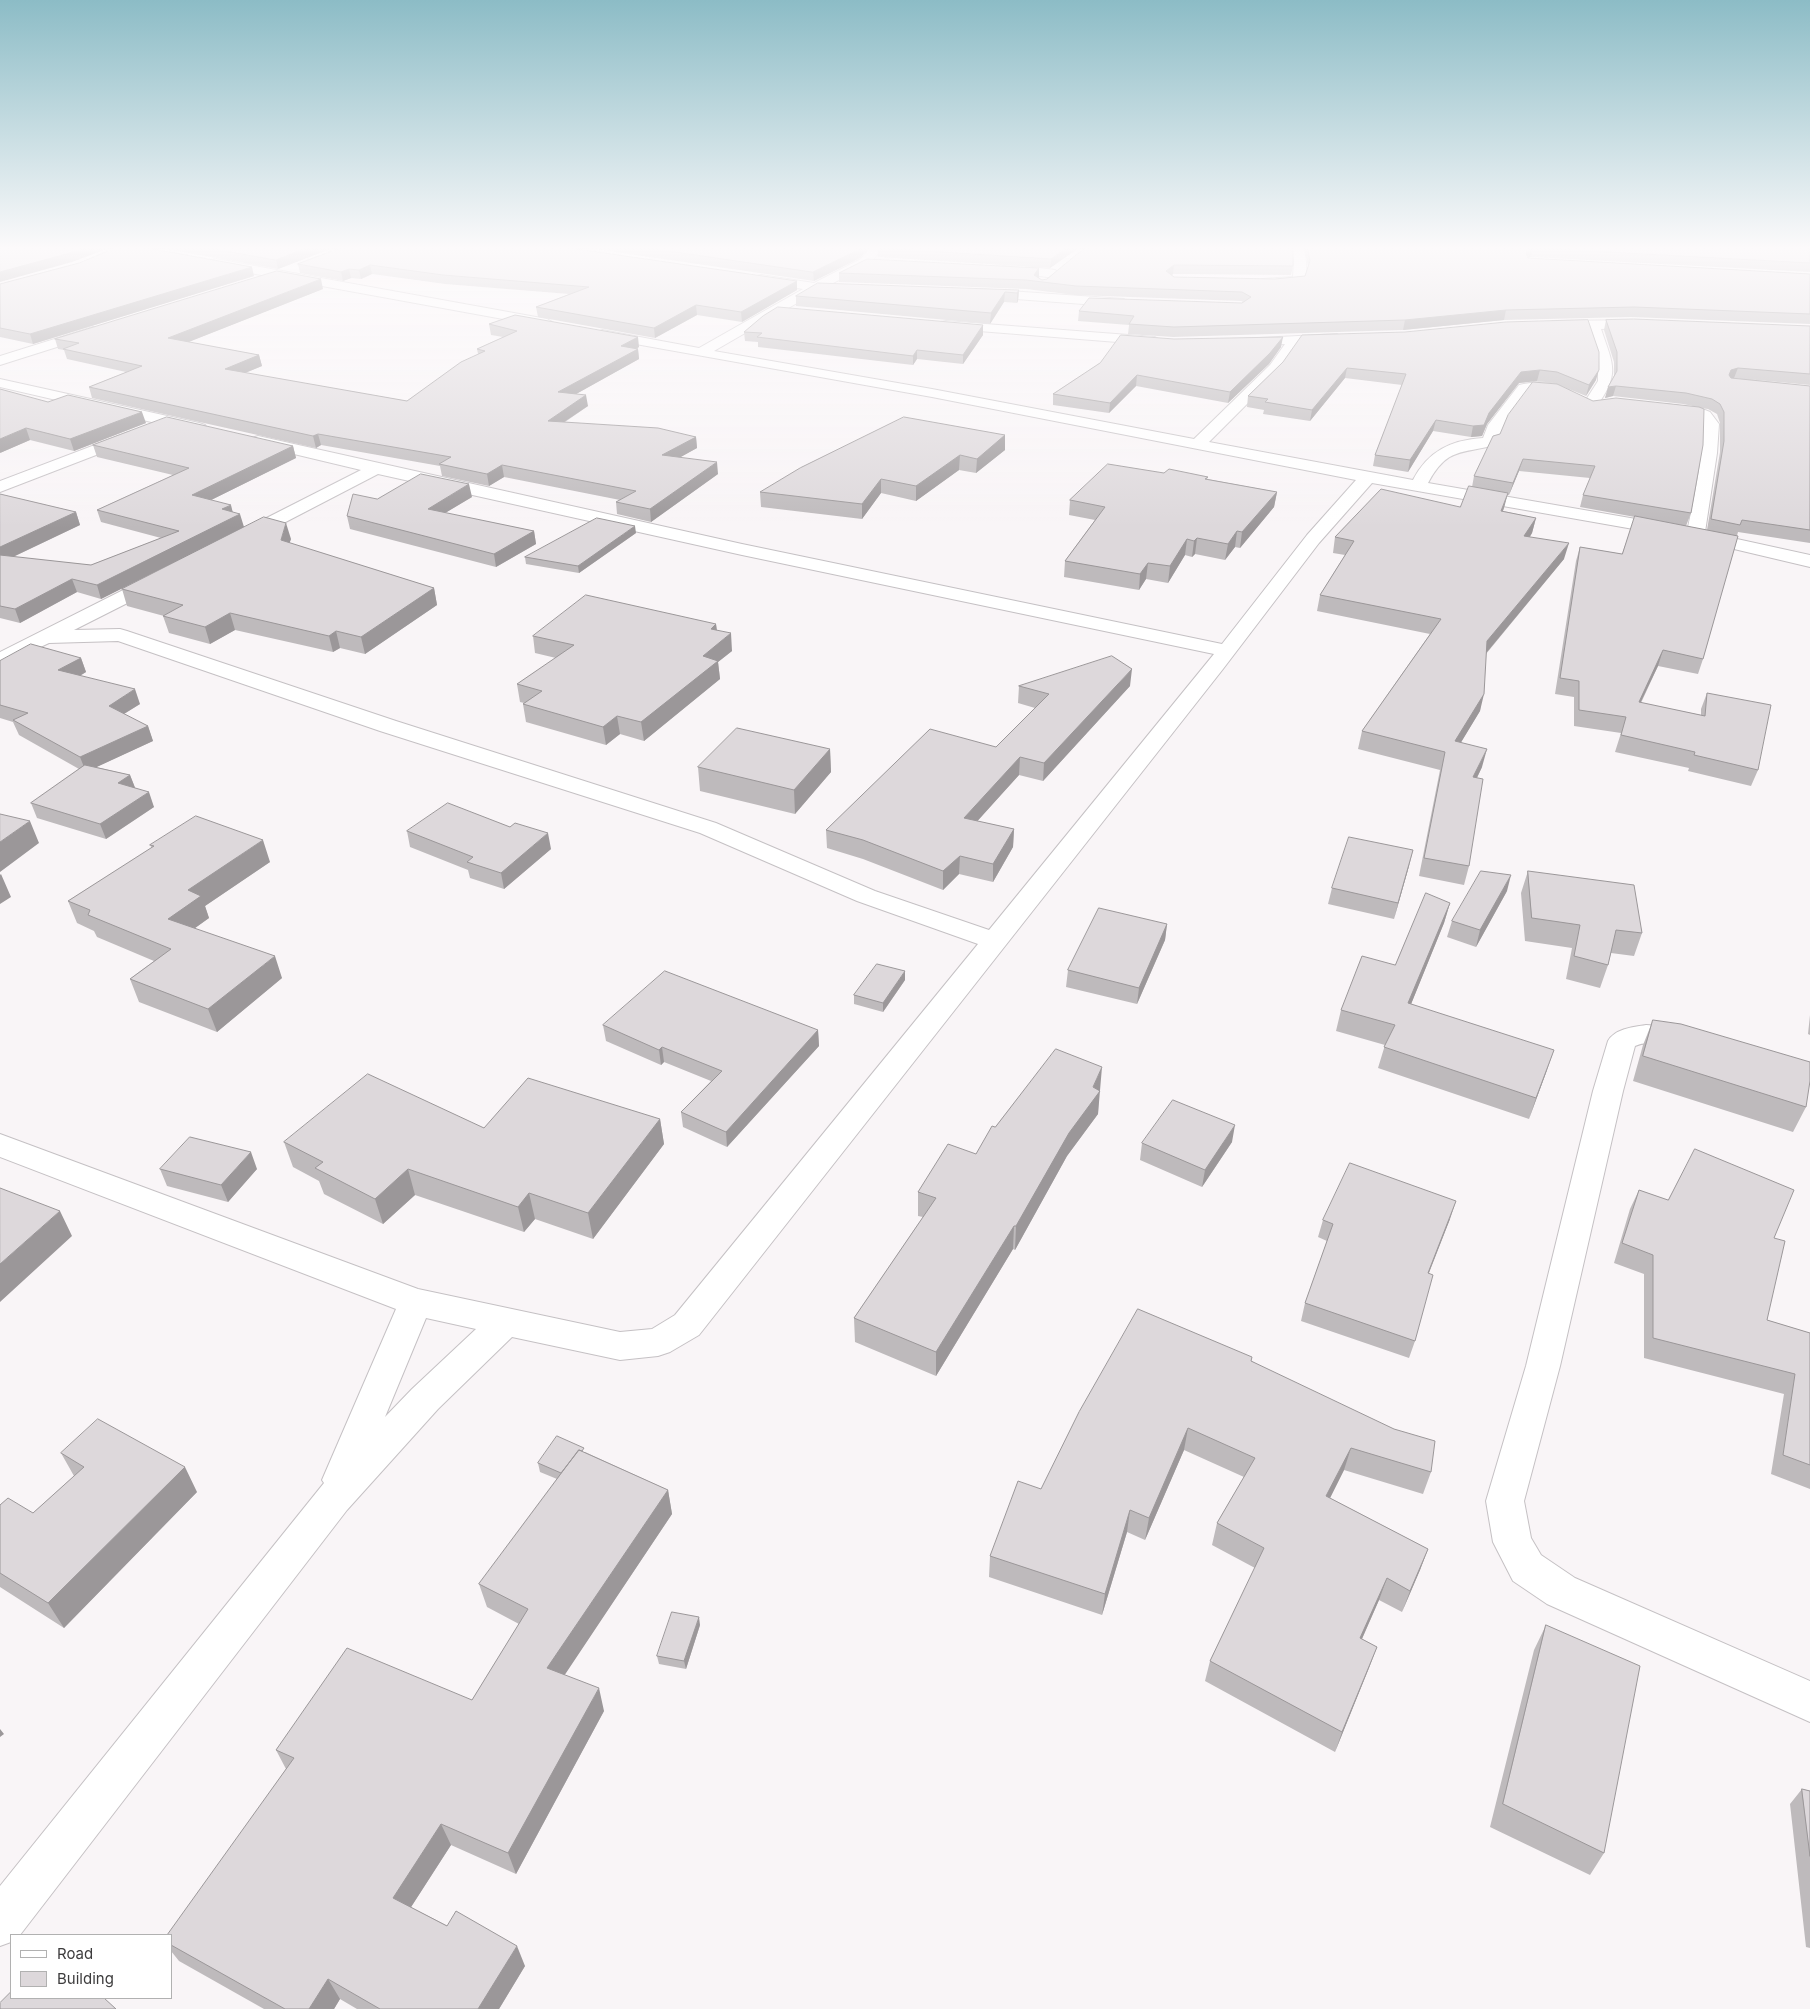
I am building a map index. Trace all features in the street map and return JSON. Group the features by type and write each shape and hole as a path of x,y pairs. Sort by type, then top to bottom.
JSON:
{"street":[{"path":"0,361 63,341"},
{"path":"634,341 932,393 1368,477 1696,535 1810,561"},
{"path":"701,354 723,341"},
{"path":"1145,341 1173,343"},
{"path":"1197,445 1275,368 1294,341"},
{"path":"1590,406 1605,381 1605,362 1598,341"},
{"path":"0,383 217,432"},
{"path":"1418,486 1427,467 1444,453 1457,446 1489,442 1496,425 1524,388 1537,386 1559,390 1590,406 1612,403"},
{"path":"1654,408 1700,414 1708,418 1711,424 1709,453 1696,535"},
{"path":"0,487 170,421"},
{"path":"244,438 375,469 974,599 1227,651"},
{"path":"227,545 375,469"},
{"path":"0,1145 416,1302 620,1346 658,1342 686,1325 1227,651 1313,539 1368,477"},
{"path":"0,660 174,572"},
{"path":"105,607 120,635"},
{"path":"48,637 120,635 388,726 708,828 866,896 995,941"},
{"path":"1710,1049 1650,1033 1635,1034 1622,1041 1608,1091 1544,1366 1505,1501 1512,1542 1527,1568 1560,1591 1810,1702"},
{"path":"334,1498 416,1302"},
{"path":"0,1923 334,1498 424,1399 505,1322"}],"building":[{"path":"66,341 183,341 259,355 225,369 407,401 461,362 485,351 477,349 495,341 631,341 621,346 638,349 558,392 586,395 548,421 658,428 696,437 662,455 717,462 650,509 616,502 636,491 502,465 487,474 439,464 451,457 318,434 313,436 89,387 142,366 63,349 79,343"},
{"path":"788,341 972,341 963,355 917,350 913,356"},
{"path":"1117,341 1280,341 1230,392 1137,375 1110,403 1053,394 1100,363"},
{"path":"1298,341 1595,341 1599,352 1599,370 1589,385 1557,372 1540,370 1521,372 1489,413 1484,425 1473,426 1436,420 1410,460 1375,455 1406,374 1347,368 1312,410 1265,402 1268,399 1248,396 1283,362"},
{"path":"1613,341 1810,341 1810,374 1738,368 1731,370 1729,375 1731,378 1810,386 1810,530 1742,520 1740,525 1711,519 1724,441 1724,412 1720,404 1712,399 1686,393 1616,386 1608,387 1617,371 1617,352"},
{"path":"1533,382 1557,384 1593,401 1616,398 1704,409 1703,445 1691,513 1583,495 1595,466 1523,459 1513,483 1474,476 1493,436 1500,434 1508,415"},
{"path":"0,389 48,402 68,395 142,412 70,439 26,428 0,439"},
{"path":"167,417 293,446 192,495 231,505 222,509 240,514 97,585 72,579 15,609 0,606 0,555 91,565 179,531 97,510 189,468 93,445"},
{"path":"904,417 1005,435 977,459 960,455 916,486 881,479 862,504 760,492 800,468"},
{"path":"1108,464 1164,473 1169,469 1208,477 1205,479 1277,492 1242,532 1237,531 1228,544 1197,538 1194,541 1187,539 1170,566 1148,563 1140,574 1065,561 1105,507 1070,500"},
{"path":"421,474 469,484 428,509 534,531 494,554 347,516 353,494 377,499"},
{"path":"1469,486 1508,493 1501,511 1536,518 1524,536 1569,543 1487,641 1484,694 1455,741 1487,749 1473,777 1483,779 1469,866 1424,858 1445,752 1362,731 1441,619 1320,595 1354,541 1335,537 1381,489 1460,507"},
{"path":"0,494 76,512 0,547"},
{"path":"1635,516 1738,536 1703,659 1663,650 1639,702 1705,716 1707,693 1771,705 1758,770 1694,755 1695,752 1621,735 1626,717 1579,710 1579,681 1560,678 1580,547 1622,554"},
{"path":"264,517 286,523 281,540 434,588 361,637 336,631 329,636 230,613 205,627 163,616 183,605 122,589"},
{"path":"597,518 635,526 578,566 525,557"},
{"path":"586,595 716,624 711,629 731,633 703,656 718,661 641,722 617,716 603,727 523,704 542,691 517,684 574,645 533,636"},
{"path":"31,644 81,658 58,670 135,689 109,706 148,726 80,757 13,720 28,713 0,705 0,661"},
{"path":"1112,656 1132,669 1044,763 1020,757 964,818 1014,829 993,864 960,856 943,871 863,840 826,830 930,729 996,747 1049,694 1019,686"},
{"path":"737,728 830,749 794,790 698,767"},
{"path":"85,765 130,775 118,783 149,792 100,824 31,803"},
{"path":"448,803 510,827 515,823 548,833 501,873 467,862 473,857 407,831"},
{"path":"0,814 30,821 0,842"},
{"path":"196,816 263,840 188,890 201,896 168,919 275,956 208,1009 130,979 171,949 88,915 90,910 68,901 154,846 150,845"},
{"path":"1349,837 1413,850 1398,903 1332,888"},
{"path":"1481,871 1511,875 1480,930 1452,921"},
{"path":"1528,871 1634,885 1642,933 1616,930 1608,965 1574,956 1580,925 1532,918"},
{"path":"1426,893 1450,903 1408,1003 1554,1050 1536,1098 1384,1047 1395,1025 1341,1010 1362,956 1395,965"},
{"path":"1099,908 1167,924 1139,988 1068,970"},
{"path":"877,964 905,971 883,1003 854,995"},
{"path":"665,971 818,1030 726,1132 681,1112 722,1071 662,1047 659,1050 603,1025"},
{"path":"1653,1020 1681,1024 1810,1062 1810,1081 1806,1107 1643,1056"},
{"path":"1056,1049 1102,1067 1093,1087 1100,1091 1069,1133 1016,1226 1014,1226 936,1352 854,1318 936,1198 918,1192 948,1144 976,1154 992,1126 995,1127"},
{"path":"368,1074 484,1128 528,1078 660,1119 588,1213 529,1193 518,1207 408,1169 375,1199 315,1168 323,1162 284,1142"},
{"path":"1173,1100 1235,1125 1205,1170 1142,1143"},
{"path":"190,1137 251,1152 221,1185 160,1169"},
{"path":"1695,1149 1794,1190 1774,1238 1785,1241 1767,1320 1810,1333 1810,1465 1783,1455 1795,1374 1653,1338 1653,1255 1622,1243 1639,1190 1668,1200"},
{"path":"1350,1163 1456,1201 1428,1273 1433,1275 1415,1341 1305,1303 1333,1224 1323,1220"},
{"path":"0,1188 60,1211 0,1264"},
{"path":"1138,1309 1252,1357 1251,1361 1394,1429 1435,1441 1431,1472 1351,1448 1326,1496 1428,1549 1410,1591 1387,1578 1360,1638 1377,1647 1342,1732 1210,1661 1264,1548 1217,1523 1255,1458 1188,1428 1149,1518 1130,1510 1105,1594 990,1556 1018,1481 1041,1489 1079,1412"},
{"path":"98,1419 185,1467 48,1603 0,1573 0,1505 8,1498 33,1513 84,1467 61,1453"},
{"path":"557,1436 584,1448 582,1451 579,1450 561,1473 538,1463"},
{"path":"579,1450 668,1490 547,1668 599,1688 508,1853 441,1824 393,1898 447,1926 456,1911 517,1946 478,2009 380,2009 328,1979 309,2009 285,2009 172,1946 172,1934 168,1934 294,1758 276,1750 347,1648 472,1700 528,1609 479,1584"},
{"path":"672,1612 699,1617 684,1661 657,1656"},
{"path":"1546,1625 1640,1666 1604,1853 1503,1804"},
{"path":"1802,1789 1810,1791 1810,1856"},
{"path":"10,1993 10,1999 105,1999 116,2009 0,2009 0,2003"}]}
